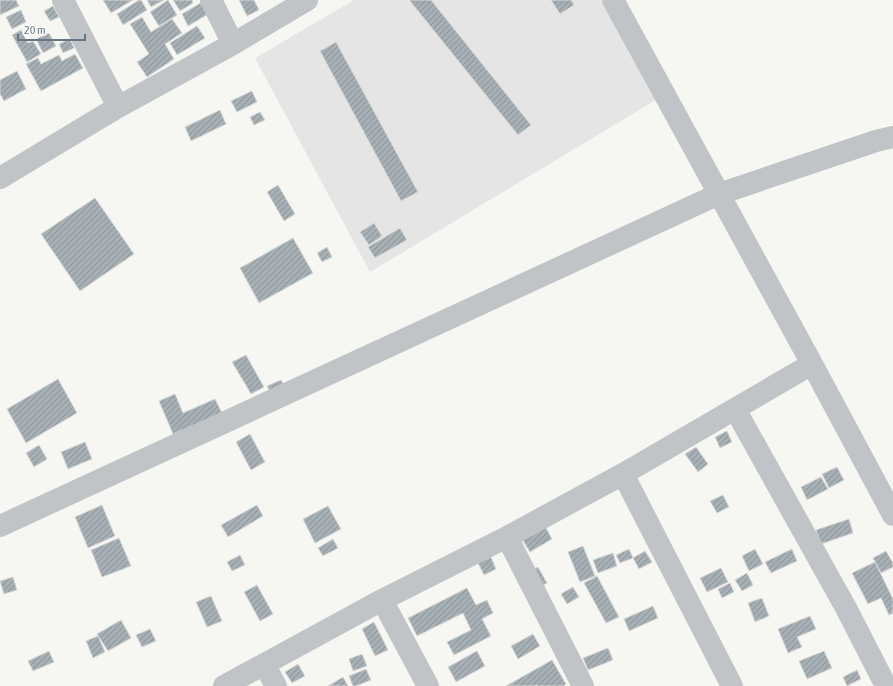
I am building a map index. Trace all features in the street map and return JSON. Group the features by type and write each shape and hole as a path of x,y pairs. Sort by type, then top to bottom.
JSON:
{"street":[{"path":"63,0 118,107"},
{"path":"211,0 233,44"},
{"path":"1,174 118,107 233,44 307,0"},
{"path":"613,0 893,515"},
{"path":"0,526 719,194 876,141 893,137"},
{"path":"224,686 382,600 506,537 623,474 812,364"},
{"path":"734,409 846,608 886,686"},
{"path":"623,474 732,686"},
{"path":"506,537 583,686"},
{"path":"382,600 428,686"},
{"path":"264,664 276,686"}],"shaded area":[{"path":"354,0 610,0 664,95 370,272 255,58"}],"building":[{"path":"0,0 16,0 19,6 0,15"},
{"path":"103,0 133,0 111,13"},
{"path":"141,0 147,10 123,25 117,14"},
{"path":"147,0 164,0 151,7"},
{"path":"168,0 177,15 159,26 150,12"},
{"path":"173,0 192,0 193,3 180,11"},
{"path":"239,0 254,0 259,10 247,16"},
{"path":"410,0 431,0 531,125 518,135"},
{"path":"551,0 571,0 574,5 560,14"},
{"path":"204,1 210,13 188,26 182,14"},
{"path":"53,6 59,17 50,21 44,11"},
{"path":"21,10 26,22 12,29 6,17"},
{"path":"142,17 151,32 172,19 182,33 165,44 174,59 147,77 137,62 149,54 130,24"},
{"path":"197,26 205,38 177,55 170,43"},
{"path":"21,30 28,43 33,41 41,54 27,62 12,35"},
{"path":"49,33 56,46 43,53 36,39"},
{"path":"70,39 74,48 63,53 59,44"},
{"path":"336,42 418,192 401,201 320,51"},
{"path":"75,54 83,68 41,91 26,64 38,58 41,64 59,55 62,61"},
{"path":"17,71 26,89 4,101 0,94 0,80"},
{"path":"252,91 257,102 237,112 231,101"},
{"path":"220,110 226,124 191,141 185,127"},
{"path":"260,112 265,120 254,125 250,117"},
{"path":"278,185 295,214 284,221 267,192"},
{"path":"95,198 134,254 80,291 41,234"},
{"path":"374,223 382,236 369,245 360,232"},
{"path":"400,228 407,240 375,258 368,247"},
{"path":"293,238 313,273 259,303 240,268"},
{"path":"327,247 332,257 322,262 317,253"},
{"path":"246,355 264,387 251,394 232,362"},
{"path":"58,379 77,413 26,443 7,409"},
{"path":"281,380 287,391 273,397 267,386"},
{"path":"175,394 183,413 215,399 222,413 173,434 159,401"},
{"path":"727,431 732,442 720,448 715,437"},
{"path":"250,434 265,462 251,470 236,442"},
{"path":"85,442 92,459 68,469 61,452"},
{"path":"39,445 47,459 34,467 26,453"},
{"path":"696,447 708,464 698,472 685,454"},
{"path":"837,467 844,480 829,488 822,474"},
{"path":"821,477 828,489 807,500 801,487"},
{"path":"723,495 729,507 717,513 710,501"},
{"path":"102,505 115,536 88,548 75,517"},
{"path":"257,505 263,516 228,537 221,525"},
{"path":"328,506 341,529 315,543 303,519"},
{"path":"849,519 853,533 821,544 816,530"},
{"path":"545,526 552,539 530,552 522,539"},
{"path":"119,538 131,566 102,577 91,550"},
{"path":"333,539 338,548 323,556 318,548"},
{"path":"583,546 595,576 580,582 568,552"},
{"path":"629,549 633,558 620,563 616,555"},
{"path":"755,549 763,564 749,571 742,556"},
{"path":"792,549 797,561 771,573 765,562"},
{"path":"645,551 652,562 639,569 633,558"},
{"path":"886,551 893,563 893,567 881,573 873,558"},
{"path":"613,553 617,566 598,573 593,560"},
{"path":"240,555 245,565 232,571 227,562"},
{"path":"491,557 496,569 484,575 478,563"},
{"path":"875,562 893,599 893,613 889,615 881,598 868,604 852,573"},
{"path":"538,567 547,583 535,589 527,573"},
{"path":"721,568 728,582 707,592 700,578"},
{"path":"747,573 753,585 742,591 735,580"},
{"path":"597,576 619,617 606,623 584,583"},
{"path":"13,577 17,590 4,594 0,581"},
{"path":"730,583 734,592 722,598 718,589"},
{"path":"257,585 273,614 260,621 244,592"},
{"path":"573,587 579,597 567,604 561,594"},
{"path":"467,588 476,605 487,600 493,613 482,619 491,636 454,655 447,642 471,630 463,613 417,636 408,618"},
{"path":"211,596 222,621 207,627 196,602"},
{"path":"762,598 769,616 755,622 748,603"},
{"path":"653,606 658,618 629,631 624,619"},
{"path":"810,616 816,629 797,637 802,647 788,653 778,629"},
{"path":"121,620 131,638 108,651 97,634"},
{"path":"374,622 388,650 375,656 362,629"},
{"path":"150,629 156,641 142,647 136,635"},
{"path":"533,634 540,646 518,659 511,646"},
{"path":"98,636 105,652 93,658 86,641"},
{"path":"608,648 613,660 588,670 583,658"},
{"path":"49,651 54,662 33,671 28,661"},
{"path":"477,651 485,666 456,682 448,667"},
{"path":"824,651 832,668 807,679 799,661"},
{"path":"362,654 367,666 353,671 349,659"},
{"path":"552,660 566,684 563,686 506,686"},
{"path":"298,664 305,676 292,683 285,672"},
{"path":"366,669 371,680 353,686 349,676"},
{"path":"857,670 861,679 847,686 843,677"},
{"path":"343,677 348,686 328,686"}]}
